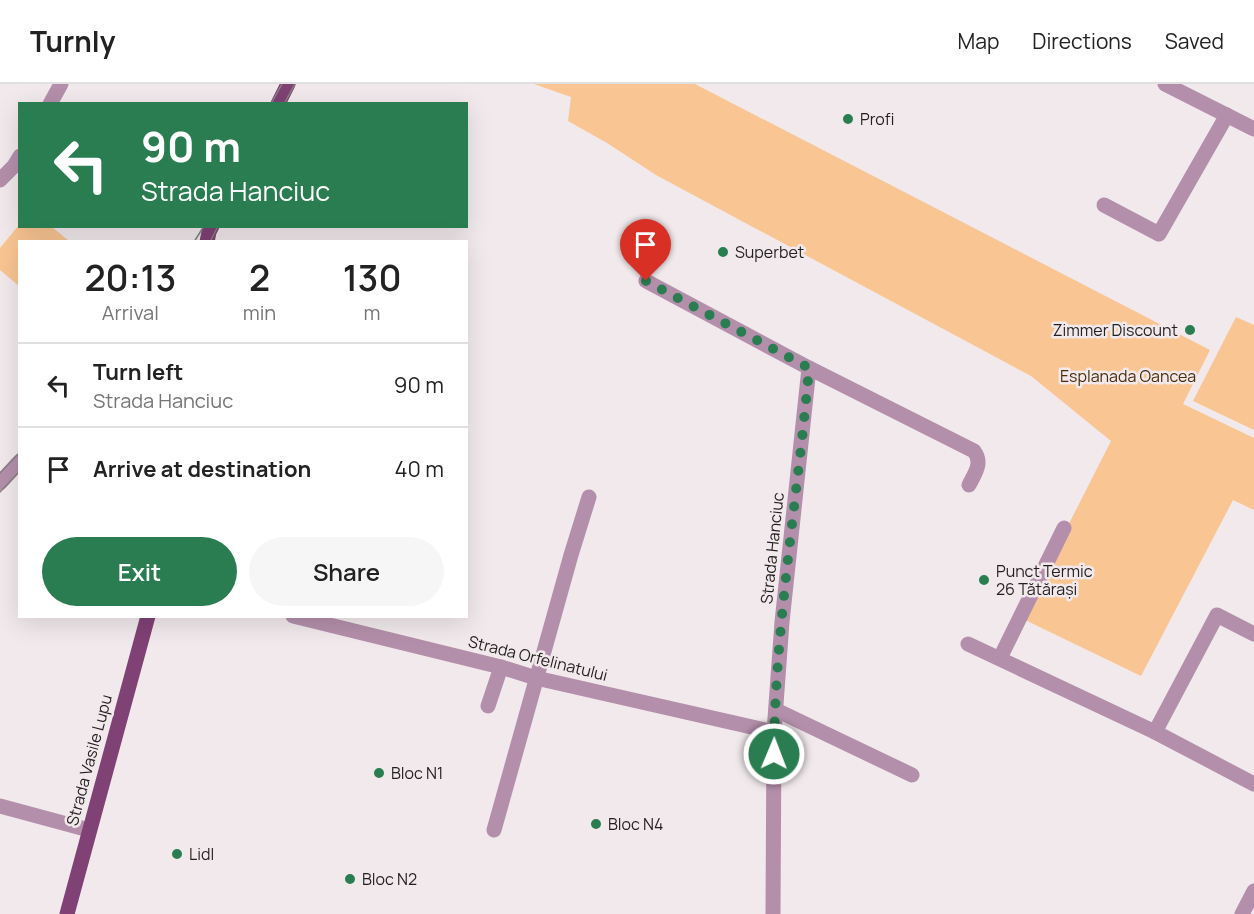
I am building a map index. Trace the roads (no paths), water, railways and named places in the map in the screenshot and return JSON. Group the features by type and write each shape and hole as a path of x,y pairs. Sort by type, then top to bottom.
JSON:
{"main road":[{"path":"279,102 288,84"},
{"name":"Strada Vasile Lupu","path":"67,914 147,618"}],"street":[{"path":"51,102 61,84"},
{"path":"1165,84 1254,129"},
{"path":"1104,205 1159,234 1227,115"},
{"path":"0,180 18,159"},
{"path":"646,281 809,368 974,451 979,457 979,463 969,485"},
{"name":"Strada Hanciuc","path":"773,914 774,732 782,621 809,368"},
{"path":"0,483 18,463"},
{"path":"494,830 589,498"},
{"path":"1000,658 1064,528"},
{"path":"1155,732 1217,615 1254,634"},
{"name":"Strada Orfelinatului","path":"300,618 501,667 536,678 774,732"},
{"path":"968,644 1155,732 1254,784"},
{"path":"488,706 501,667"},
{"path":"776,710 912,775"},
{"path":"0,806 89,830"},
{"path":"1242,914 1254,891"}],"tram line":[{"path":"272,102 282,84"},
{"path":"285,102 295,84"},
{"path":"195,240 203,228"},
{"path":"211,240 217,228"},
{"path":"0,473 18,454"},
{"path":"0,492 18,473"}],"place":[{"name":"Profi","path":"848,119"},
{"name":"Superbet","path":"723,252"},
{"name":"Zimmer Discount","path":"1190,330"},
{"name":"Punct Termic 26 Tătărași","path":"984,580"},
{"name":"Bloc N1","path":"379,773"},
{"name":"Bloc N4","path":"596,824"},
{"name":"Lidl","path":"177,854"},
{"name":"Bloc N2","path":"350,879"}],"park label":[{"name":"Esplanada Oancea","path":"1128,376"}]}
